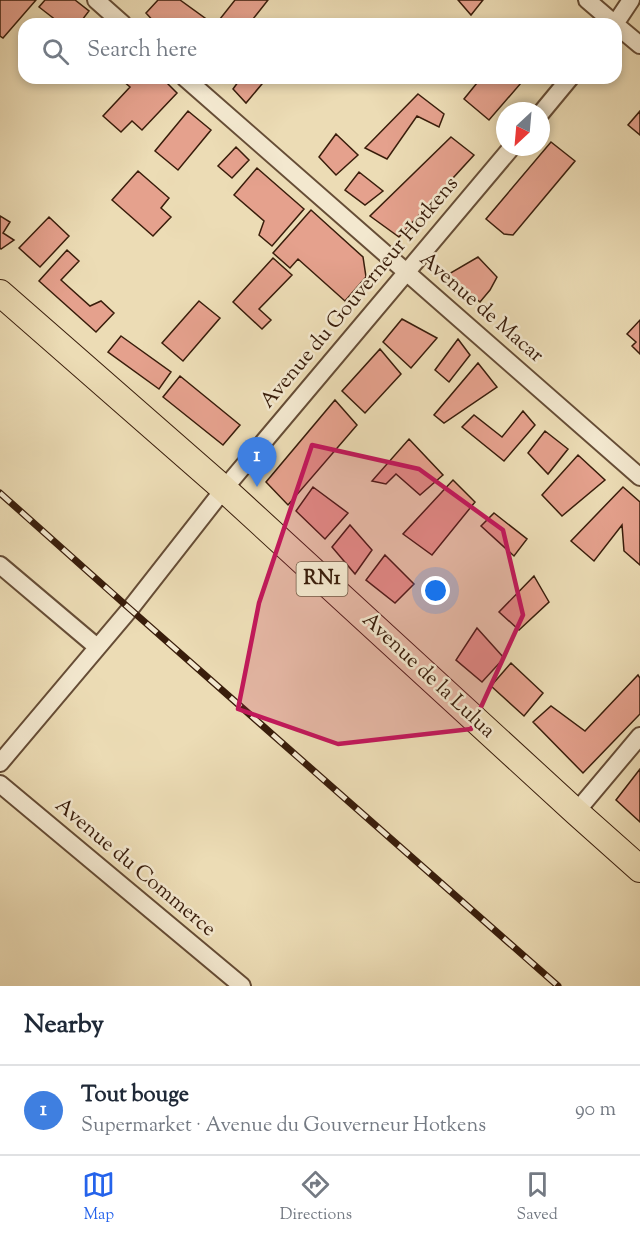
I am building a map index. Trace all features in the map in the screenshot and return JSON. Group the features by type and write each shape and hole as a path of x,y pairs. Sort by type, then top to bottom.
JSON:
{"highway":[{"name":"Avenue de la Lulua","path":"0,293 224,489 640,869"}],"street":[{"path":"96,0 116,18"},
{"path":"587,0 609,18"},
{"path":"620,18 631,0"},
{"path":"622,29 640,45"},
{"name":"Avenue de Macar","path":"192,84 640,477"},
{"path":"550,102 565,84"},
{"name":"Avenue du Gouverneur Hotkens","path":"0,763 130,609 224,489 504,156"},
{"path":"0,565 97,647"},
{"path":"576,812 640,736"},
{"name":"Avenue du Commerce","path":"0,784 242,986"}],"highlighted area":[{"path":"312,445 419,469 503,530 523,615 471,729 338,744 238,709 259,603"}],"building":[{"path":"0,0 36,0 3,38 0,36"},
{"path":"45,0 75,0 89,11 84,18 53,18 39,7"},
{"path":"158,0 180,0 205,18 151,18 146,13"},
{"path":"235,0 268,0 254,18 221,18"},
{"path":"458,0 483,0 471,15"},
{"path":"127,84 168,84 177,93 142,130 132,121 121,132 103,116 130,87"},
{"path":"237,84 262,84 246,103 233,89"},
{"path":"476,84 520,84 505,102 496,102 496,112 489,120 464,99"},
{"path":"418,94 444,114 439,127 417,116 387,159 365,148"},
{"path":"188,111 211,130 178,170 155,151"},
{"path":"640,111 640,135 628,125"},
{"path":"336,134 358,155 336,175 319,157"},
{"path":"451,137 474,155 399,237 370,216"},
{"path":"550,143 575,161 513,235 504,234 486,219 539,156 550,156"},
{"path":"236,147 249,160 232,178 218,166"},
{"path":"257,168 304,209 272,246 259,235 264,221 234,195"},
{"path":"138,171 169,198 161,208 171,217 153,236 112,200"},
{"path":"359,172 383,191 365,205 345,190"},
{"path":"311,210 363,257 366,277 345,301 298,259 290,268 273,253"},
{"path":"0,216 10,222 3,233 14,240 1,249 0,248"},
{"path":"49,217 69,236 40,267 19,248"},
{"path":"67,250 79,261 61,280 90,306 101,301 114,313 96,332 39,281"},
{"path":"478,257 497,277 480,302 447,275"},
{"path":"273,258 292,275 259,309 271,320 262,329 233,302"},
{"path":"199,301 220,318 183,361 162,343"},
{"path":"402,319 437,338 411,368 383,342"},
{"path":"640,320 640,354 632,346 636,342 627,334"},
{"path":"121,336 171,372 159,389 108,352"},
{"path":"458,339 470,355 449,382 435,370"},
{"path":"380,349 401,374 365,413 342,391"},
{"path":"478,363 497,387 444,423 434,415"},
{"path":"180,376 240,425 223,445 163,397"},
{"path":"335,400 357,425 288,505 266,482"},
{"path":"523,411 535,425 504,461 462,427 474,415 502,437"},
{"path":"545,431 568,449 548,474 528,453"},
{"path":"409,439 443,475 420,495 396,474 386,484 372,481"},
{"path":"578,455 605,480 562,516 542,495"},
{"path":"453,480 475,502 432,555 403,534"},
{"path":"313,487 348,513 325,539 296,511"},
{"path":"623,487 640,502 640,565 624,551 622,525 594,561 571,541"},
{"path":"494,513 527,539 514,556 481,526"},
{"path":"350,525 372,550 355,574 332,547"},
{"path":"385,555 414,584 395,603 366,580"},
{"path":"534,576 549,602 519,630 499,612"},
{"path":"477,628 504,658 482,682 456,660"},
{"path":"511,663 543,693 524,716 491,686"},
{"path":"638,675 640,678 640,714 583,773 533,722 551,706 585,731"},
{"path":"640,769 640,822 616,800"}],"railway":[{"path":"0,493 558,986"}],"place":[{"name":"Tout bouge","path":"257,487"}]}
